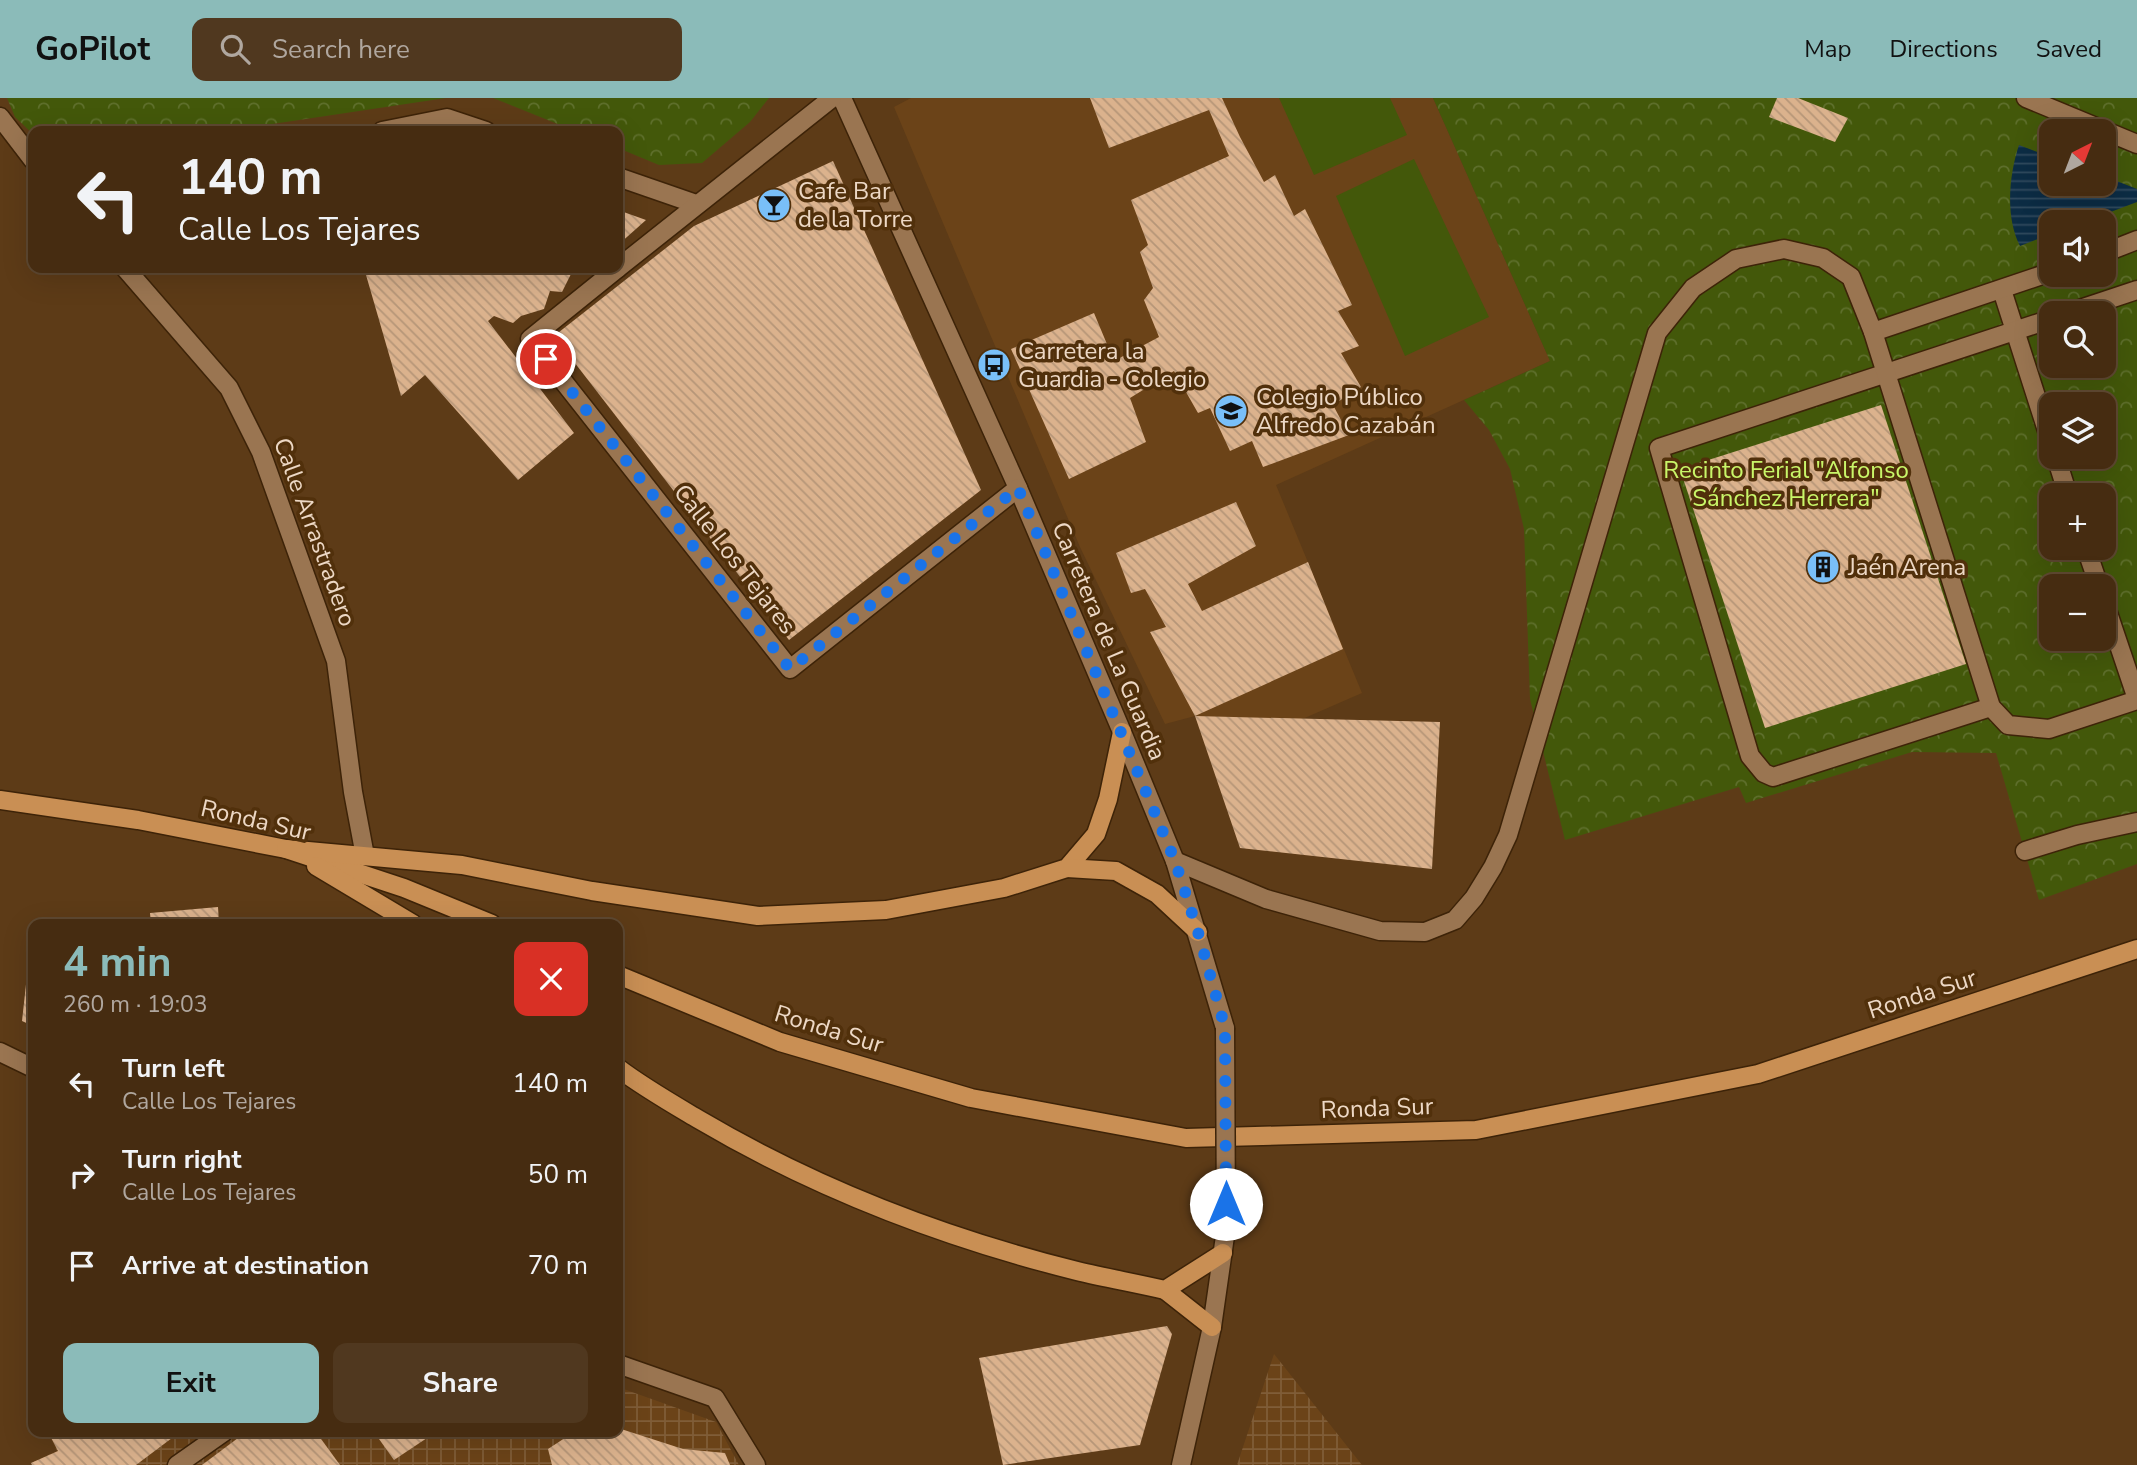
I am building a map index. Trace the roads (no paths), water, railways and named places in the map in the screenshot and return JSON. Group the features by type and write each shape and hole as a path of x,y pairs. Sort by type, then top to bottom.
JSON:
{"main road":[{"path":"1067,867 1096,834 1108,799 1122,732"},
{"name":"Ronda Sur","path":"0,800 138,820 285,849 404,888 480,919"},
{"path":"285,849 462,865 592,891 758,916 886,910 1004,888 1067,867 1116,871 1157,894 1198,932"},
{"path":"285,849 404,919"},
{"name":"Ronda Sur","path":"623,977 780,1042 971,1098 1186,1138 1476,1130 1503,1125 1758,1074 2137,949"},
{"path":"623,1072 730,1138 828,1187 952,1234 1076,1270 1165,1290 1212,1327"},
{"path":"1165,1290 1223,1253"}],"street":[{"name":"Calle Los Tejares","path":"623,264 832,98"},
{"name":"Carretera de La Guardia","path":"842,98 1018,488 1122,732 1175,861 1225,1028 1226,1230 1212,1327 1181,1465"},
{"path":"2026,98 2137,144"},
{"path":"0,117 28,153"},
{"path":"407,126 447,118 471,126"},
{"path":"623,179 696,204"},
{"path":"2116,248 2137,240"},
{"path":"1175,861 1266,899 1380,931 1425,932 1455,920 1474,898 1508,835 1657,333 1693,288 1736,259 1784,249 1823,258 1851,277 1873,332 1991,707 2008,725 2049,729 2137,699 2116,637"},
{"name":"Calle Arrastradero","path":"129,273 229,388 261,452 336,661 353,792 365,856"},
{"name":"Calle Los Tejares","path":"612,273 530,339 790,669 1018,488"},
{"path":"1873,332 2039,276"},
{"path":"2002,290 2039,407"},
{"path":"2104,301 2137,290"},
{"path":"1991,707 1773,776 1764,773 1750,756 1659,448 2039,323"},
{"path":"2025,851 2077,835 2137,822"},
{"path":"0,1052 28,1066"},
{"path":"623,1366 715,1398 756,1465"},
{"path":"177,1465 217,1437"}],"water":[{"path":"2019,145 2039,152 2039,196 2116,196 2116,181 2137,189 2137,202 2116,210 2039,210 2039,239 2020,246 2010,209 2013,169"}],"place":[{"name":"Cafe Bar de la Torre","path":"774,205"},
{"name":"Carretera la Guardia - Colegio","path":"994,365"},
{"name":"Colegio Público Alfredo Cazabán","path":"1231,411"},
{"name":"Jaén Arena","path":"1823,567"}],"park label":[{"name":"Recinto Ferial \"Alfonso Sánchez Herrera\"","path":"1786,484"}]}
